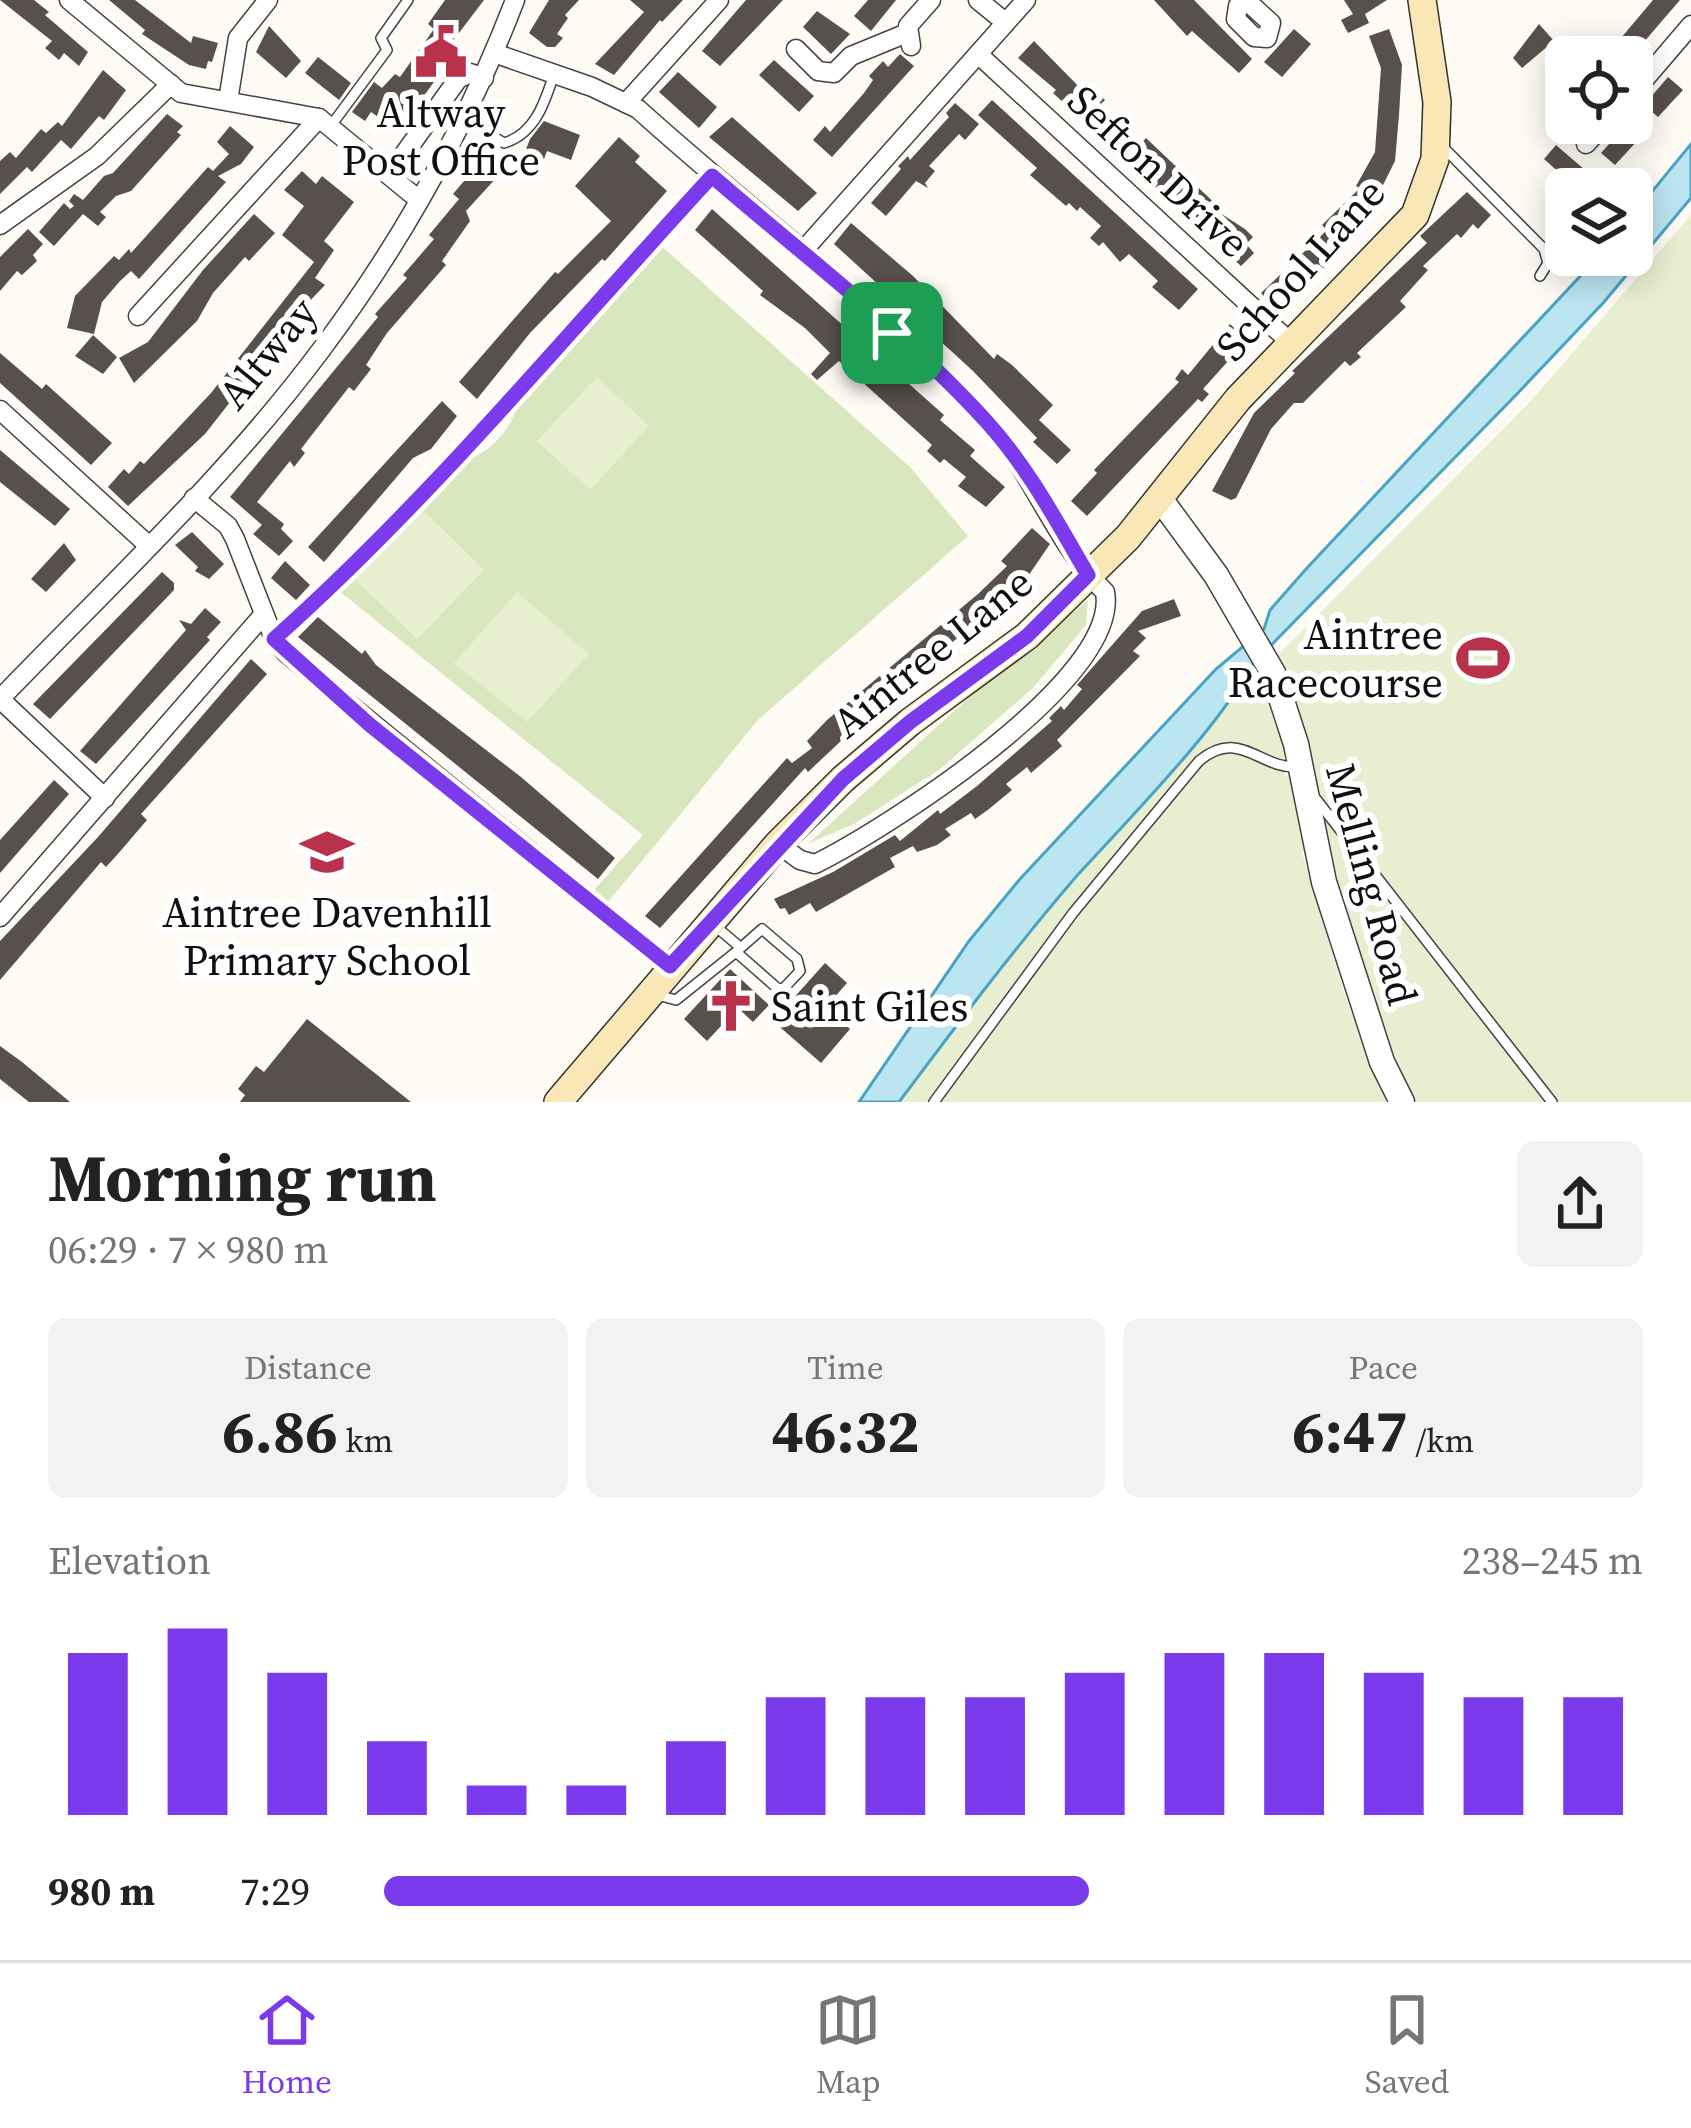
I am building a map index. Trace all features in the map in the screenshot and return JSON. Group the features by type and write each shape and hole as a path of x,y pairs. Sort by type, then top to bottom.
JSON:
{"main road":[{"name":"School Lane","path":"1161,500 1238,399 1415,214 1435,159 1436,140 1437,102 1422,0"},
{"name":"Aintree Lane","path":"558,1102 670,966 843,779 910,722 1027,636 1161,500"}],"street":[{"path":"69,0 182,93 325,123 419,200"},
{"path":"228,101 238,38 268,0"},
{"name":"Altway","path":"0,699 194,498 321,350 454,145 515,0"},
{"path":"626,103 719,0"},
{"path":"796,49 818,71 834,73 851,56 909,40 911,21 931,0"},
{"path":"978,0 1005,22"},
{"path":"801,253 1026,0"},
{"path":"1653,69 1691,25"},
{"path":"494,53 626,103 801,253 988,423 1031,479 1088,575"},
{"name":"Sefton Drive","path":"978,54 1290,342"},
{"path":"389,175 458,79 470,73 484,77"},
{"path":"0,225 97,156 170,84"},
{"path":"138,316 325,123"},
{"path":"274,639 342,578 500,412 712,176"},
{"path":"0,410 148,545"},
{"path":"194,498 228,526 274,639 370,725 670,966"},
{"name":"Melling Road","path":"1161,500 1216,575 1268,664 1296,744 1324,882 1366,1013 1402,1102"},
{"name":"Aintree Lane","path":"778,844 800,860 815,864 951,784 1077,666 1104,627 1105,592 1088,575"},
{"path":"0,917 264,614"},
{"path":"0,699 105,799"}],"lane":[{"path":"325,123 387,50 382,38 408,0"},
{"path":"491,135 504,143 518,139 530,127 554,74"},
{"path":"1436,140 1544,249 1547,263 1540,276"},
{"path":"934,1102 1072,913 1199,761 1223,748 1243,749 1285,768 1298,767"},
{"path":"1304,797 1314,797 1552,1102"},
{"path":"650,992 676,1000 738,949 762,929 797,959 800,971 784,989 777,988 738,949 710,922"}],"green space":[{"name":"Aintree Racecourse","path":"1691,215 1691,1102 1417,1102 1395,1067 1322,828 1302,853 1347,1002 1386,1102 899,1102 1022,942 1203,732 1246,671 1274,703 1285,778 1308,757 1272,661 1530,402 1638,276 1653,276 1653,259"},
{"path":"658,243 910,467 968,536 759,719 608,902 593,891 643,835 338,590 461,462 482,453 500,437 513,417 519,395"},
{"path":"597,377 649,426 590,490 537,441"},
{"path":"423,510 484,570 417,639 355,579"},
{"path":"517,592 589,654 527,722 454,663"},
{"path":"1088,600 1086,625 1033,688 939,770 854,824 809,843 984,684"}],"water":[{"path":"1691,144 1691,198 1653,243 1653,190"},
{"path":"1580,276 1626,276 1244,673 1218,717 1052,905 899,1102 859,1102 969,941 1020,879 1216,669 1264,629 1270,610"}],"building":[{"path":"0,0 34,0 49,12 45,15 88,52 79,66 64,53 59,60 45,48 52,41"},
{"path":"109,0 135,0 191,43 193,36 218,43 212,62 208,61 206,69 189,65 142,34 145,30"},
{"path":"445,0 484,0 449,46 462,55 454,66 445,67 398,131 371,112 365,121 352,112 374,82 382,88 395,74 400,77 434,29 428,24"},
{"path":"549,0 579,0 565,15 568,18 557,34 563,38 555,47 547,47 529,33"},
{"path":"630,0 683,0 614,75 595,64 644,12"},
{"path":"746,0 783,0 720,66 702,51"},
{"path":"868,0 896,0 871,31 854,16"},
{"path":"1154,0 1194,0 1252,59 1239,73 1192,31 1187,36"},
{"path":"1344,0 1387,0 1365,14 1369,23 1348,33 1341,20 1353,14"},
{"path":"1653,0 1680,0 1649,36 1623,36"},
{"path":"817,11 850,34 831,54 803,27"},
{"path":"1539,24 1550,36 1545,36 1545,49 1522,68 1513,58"},
{"path":"269,26 301,61 286,78 256,52"},
{"path":"1294,29 1311,44 1282,77 1264,62"},
{"path":"1389,29 1402,65 1399,115 1395,161 1370,211 1374,214 1324,268 1276,309 1261,293 1327,230 1322,225 1360,188 1356,186 1375,152 1381,68 1369,36"},
{"path":"1034,41 1089,97 1095,91 1105,100 1100,105 1140,145 1146,138 1223,211 1220,213 1253,237 1246,244 1254,253 1241,266 1018,58"},
{"path":"900,54 914,66 832,157 813,140 825,126 830,132 864,93 873,80 869,76 883,61 888,67"},
{"path":"318,57 351,83 339,100 305,73"},
{"path":"774,60 814,96 799,112 759,75"},
{"path":"103,70 126,90 104,120 99,116 71,149 61,140 32,172 27,167 0,194 0,161 10,152 16,158 41,129 46,133 58,122 62,126"},
{"path":"678,72 717,107 699,128 659,92"},
{"path":"1668,77 1683,90 1658,117 1653,113 1653,94"},
{"path":"992,100 1198,289 1179,310 1152,287 1158,281 1129,254 1120,262 1103,242 1099,246 1090,238 1101,226 1080,207 1077,211 1069,203 1066,206 1030,175 1037,168 978,115"},
{"path":"955,103 979,124 965,140 959,134 929,166 935,171 925,183 928,188 916,181 886,216 871,203 901,169 898,166 908,156 910,160 949,117 946,113"},
{"path":"167,114 183,126 177,132 181,135 131,191 116,196 100,212 106,217 98,226 83,214 54,246 39,232 64,203 70,209 74,206 69,201 74,194 83,200 104,176 113,173"},
{"path":"732,117 817,193 798,211 709,137"},
{"path":"544,121 580,135 571,160 547,151 536,180 517,173 530,139"},
{"path":"230,126 254,147 241,164 218,176 226,182 139,279 131,271 120,281 102,302 94,334 67,328 75,296 114,256 119,260 129,249 131,253 208,167 213,171 229,154 217,142"},
{"path":"619,137 640,156 635,162 667,191 605,261 530,333 477,399 459,382 555,272 611,221 575,186"},
{"path":"1609,144 1634,144 1615,165 1601,153"},
{"path":"1556,145 1583,168 1554,168 1544,159"},
{"path":"481,161 498,176 466,211 470,221 442,261 446,265 387,333 366,365 371,369 354,391 349,387 301,449 305,453 294,467 290,461 257,502 284,524 281,529 293,541 279,556 253,534 262,525 230,497 378,317 375,314 407,278 403,275 434,239 429,235 459,199 453,194"},
{"path":"302,171 316,184 322,176 354,202 324,241 334,250 315,278 325,285 270,343 274,346 205,434 128,506 108,487 124,469 129,474 140,461 144,464 211,393 314,262 282,235 304,206 284,190"},
{"path":"1467,192 1491,215 1478,229 1473,224 1461,238 1457,234 1423,266 1428,270 1400,301 1406,307 1357,353 1361,357 1350,366 1345,361 1303,403 1294,403 1271,429 1236,498 1212,491 1254,413 1427,243 1420,236"},
{"path":"712,209 944,415 940,420 975,450 970,456 1005,487 986,507 958,486 966,477 944,459 940,463 927,451 932,445 839,361 817,380 811,374 830,353 760,295 763,291 695,230"},
{"path":"254,214 275,233 249,261 245,257 213,293 197,321 134,383 119,358 148,342"},
{"path":"851,223 913,276 994,359 997,354 1012,365 1053,405 1039,420 1071,450 1057,464 973,371 834,244"},
{"path":"28,229 43,244 33,255 37,261 22,275 17,271 0,291 0,257"},
{"path":"1230,324 1247,340 1203,389 1209,394 1202,402 1198,399 1087,516 1071,501 1097,473 1094,470 1179,382 1175,379 1182,369 1188,375"},
{"path":"93,335 117,357 103,374 75,356"},
{"path":"0,353 42,389 46,384 112,443 91,465 0,383"},
{"path":"442,401 457,416 431,449 413,458 324,562 308,547"},
{"path":"0,450 70,509 55,526 0,482"},
{"path":"1032,528 1050,544 1024,582 1021,579 984,617 911,675 808,772 805,768 660,928 645,916 787,758 792,763 812,748 807,741 827,720 978,594 1007,566 1001,561"},
{"path":"192,532 224,564 209,579 195,571 198,567 175,545"},
{"path":"64,543 76,560 46,592 31,579"},
{"path":"285,561 310,585 296,600 271,578"},
{"path":"162,572 174,583 174,590 50,719 33,704"},
{"path":"1174,599 1181,616 1138,631 1146,638 1133,651 1140,656 1057,740 1062,746 1031,773 1027,767 1006,784 1012,790 989,809 975,819 971,813 945,829 951,835 937,845 917,852 913,846 890,858 895,867 816,912 810,903 789,915 785,908 780,909 774,899 833,872 895,835 900,841 977,786 1052,721 1049,718 1061,706 1064,710 1082,689 1077,685 1142,611"},
{"path":"205,608 221,622 207,637 210,640 96,764 80,751 186,630 179,620 191,624"},
{"path":"318,617 362,654 365,650 376,665 521,777 615,858 598,879 298,637"},
{"path":"251,659 267,674 141,814 147,820 117,855 106,867 101,862 0,980 0,941 98,837"},
{"path":"54,780 69,794 0,873 0,840"},
{"path":"825,963 847,983 826,1007 850,1029 821,1063 773,1021"},
{"name":"Saint Giles","path":"730,969 769,1005 753,1022 738,1008 707,1041 684,1019"},
{"path":"307,1019 411,1102 240,1102 245,1095 238,1089 256,1066 264,1072"},
{"path":"0,1046 70,1102 29,1102 0,1079"}],"place":[{"name":"Altway Post Office","path":"441,52"},
{"name":"Aintree Racecourse","path":"1483,658"},
{"name":"Aintree Davenhill Primary School","path":"327,852"},
{"name":"Saint Giles","path":"731,1006"}],"route":[{"path":"712,176 892,333 988,423 1031,479 1088,575 1027,636 910,722 843,779 670,966 370,725 274,639 342,578 500,412 712,176"}]}
